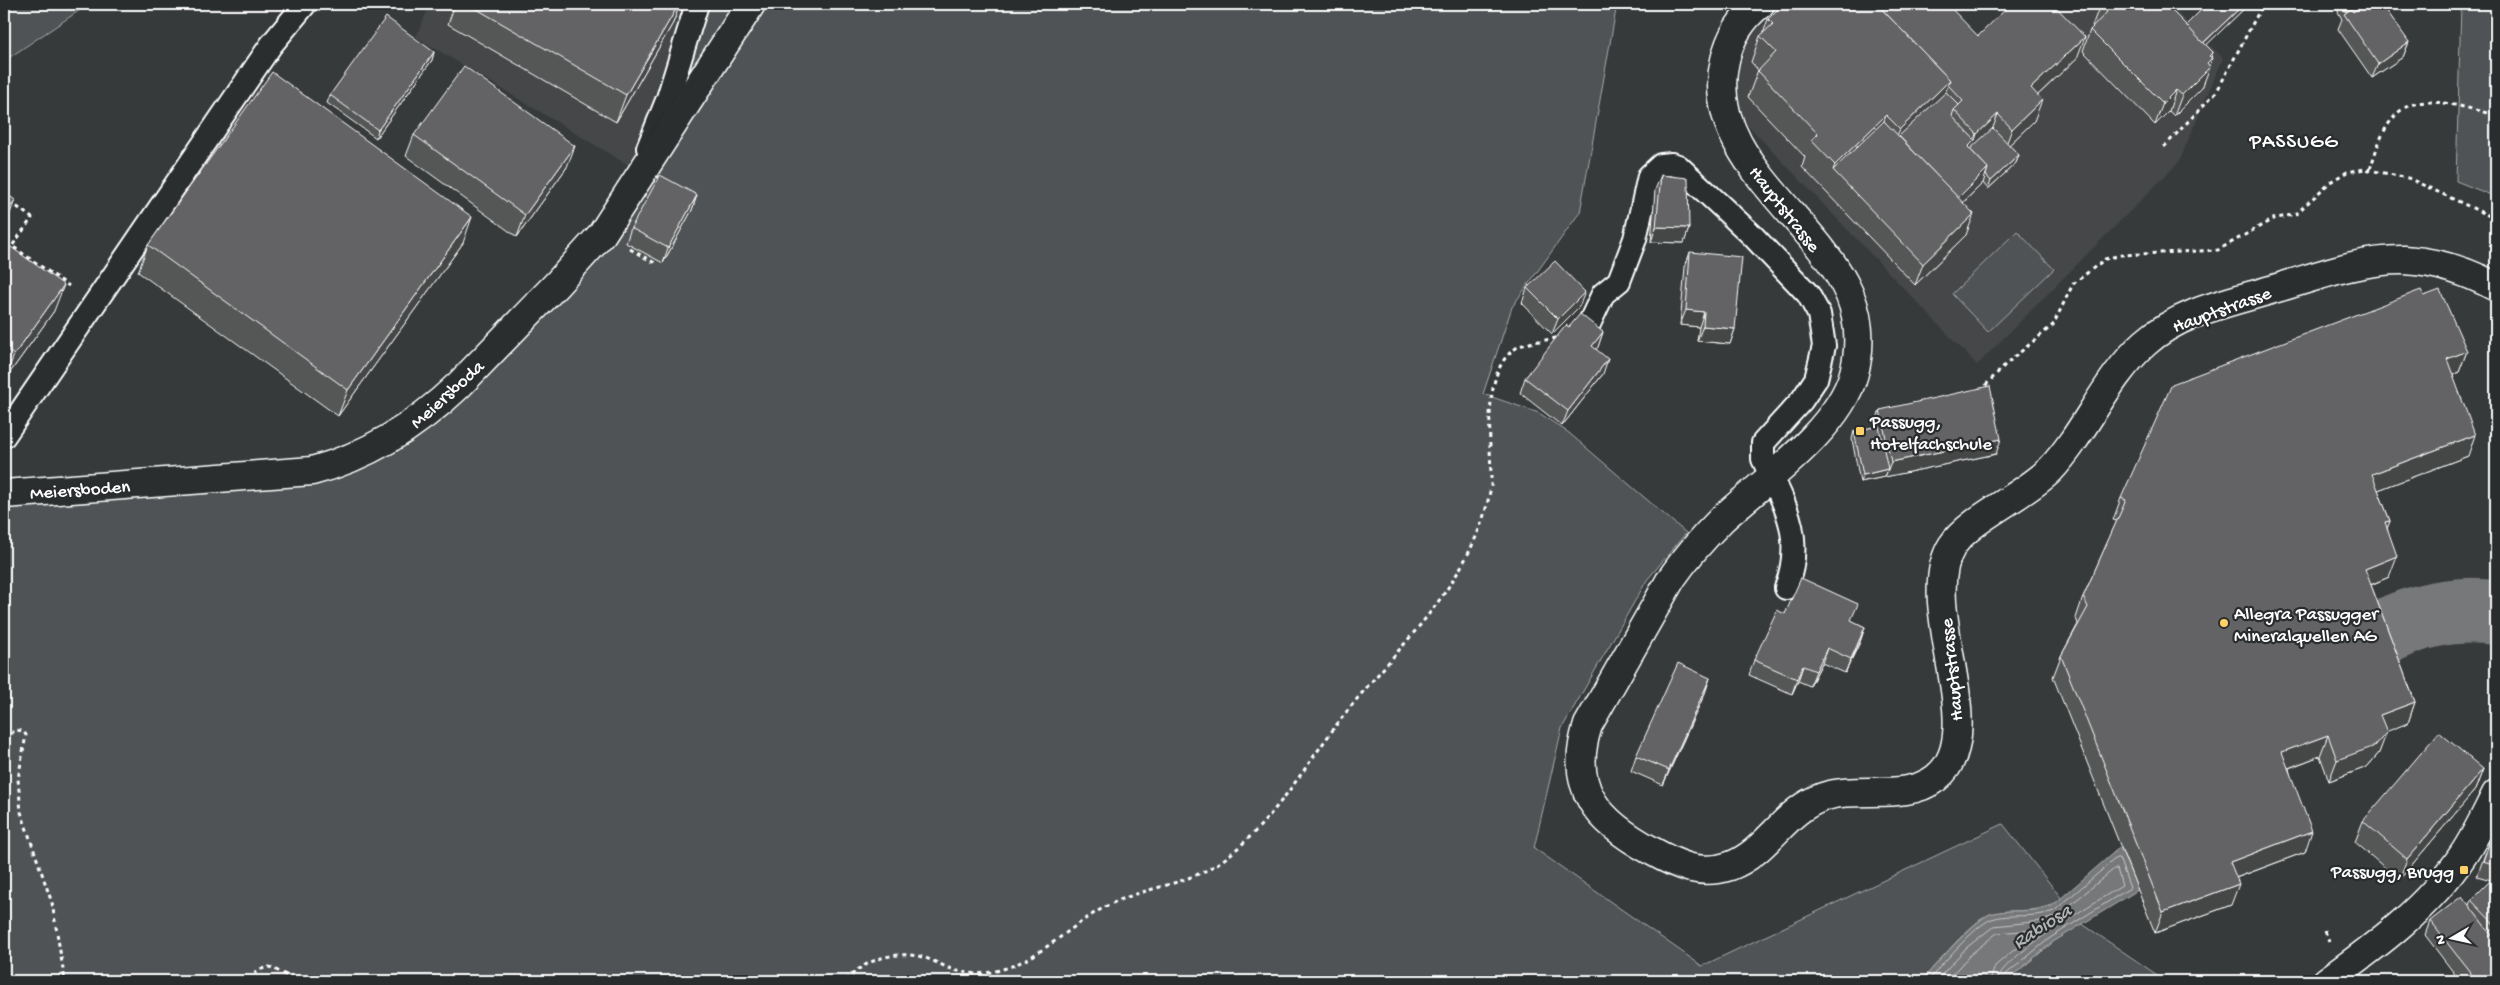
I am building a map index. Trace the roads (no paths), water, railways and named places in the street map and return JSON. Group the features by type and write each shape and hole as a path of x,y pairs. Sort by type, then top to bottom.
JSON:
{"street":[{"name":"Meiersboda","path":"156,483 312,471 337,464 367,452 395,436 437,406 563,278 602,234 751,4"},
{"name":"Hauptstrasse","path":"1760,4 1750,12 1736,30 1728,46 1721,87 1724,110 1732,134 1749,160 1837,271 1852,300 1857,320 1856,365 1845,396 1832,415 1771,477 1701,540 1671,579 1597,705 1581,747 1580,766 1586,789 1597,810 1632,841 1676,864 1692,869 1706,870 1734,864 1761,847 1792,814 1818,798 1850,790 1910,789 1926,785 1947,767 1957,738 1958,716 1943,603 1942,579 1945,562 1952,545 1963,533 2019,495 2050,470 2126,362 2159,332 2183,318 2207,310 2316,276 2363,264 2384,261 2432,263 2458,269 2496,287"},
{"name":"Meiersboden","path":"4,494 156,483"},
{"path":"2327,981 2383,940 2413,914 2437,889 2464,854 2496,794"}],"lane":[{"path":"4,436 96,304 271,45 305,4"},
{"path":"634,182 668,98 697,4"},
{"path":"1589,324 1603,294 1619,281 1635,239 1649,176 1661,165 1672,164 1678,166 1752,234 1808,294 1819,314 1824,346 1816,379 1802,400 1762,446 1763,459 1788,513 1794,537 1792,569 1786,588"}],"water":[{"path":"2120,847 2138,890 2053,942 2006,981 1921,981 1964,934 1983,918 1997,912 2037,910 2052,906"}],"waterway":[{"name":"Rabiosa","path":"2375,637 2404,623 2434,614 2464,611 2496,612"}],"place":[{"name":"Passugg, Hotelfachschule","path":"1860,431"},
{"name":"Allegra Passugger Mineralquellen AG","path":"2224,623"},
{"name":"Passugg, Brugg","path":"2464,870"}],"district":[{"name":"PASSUGG","path":"2294,140"}]}
